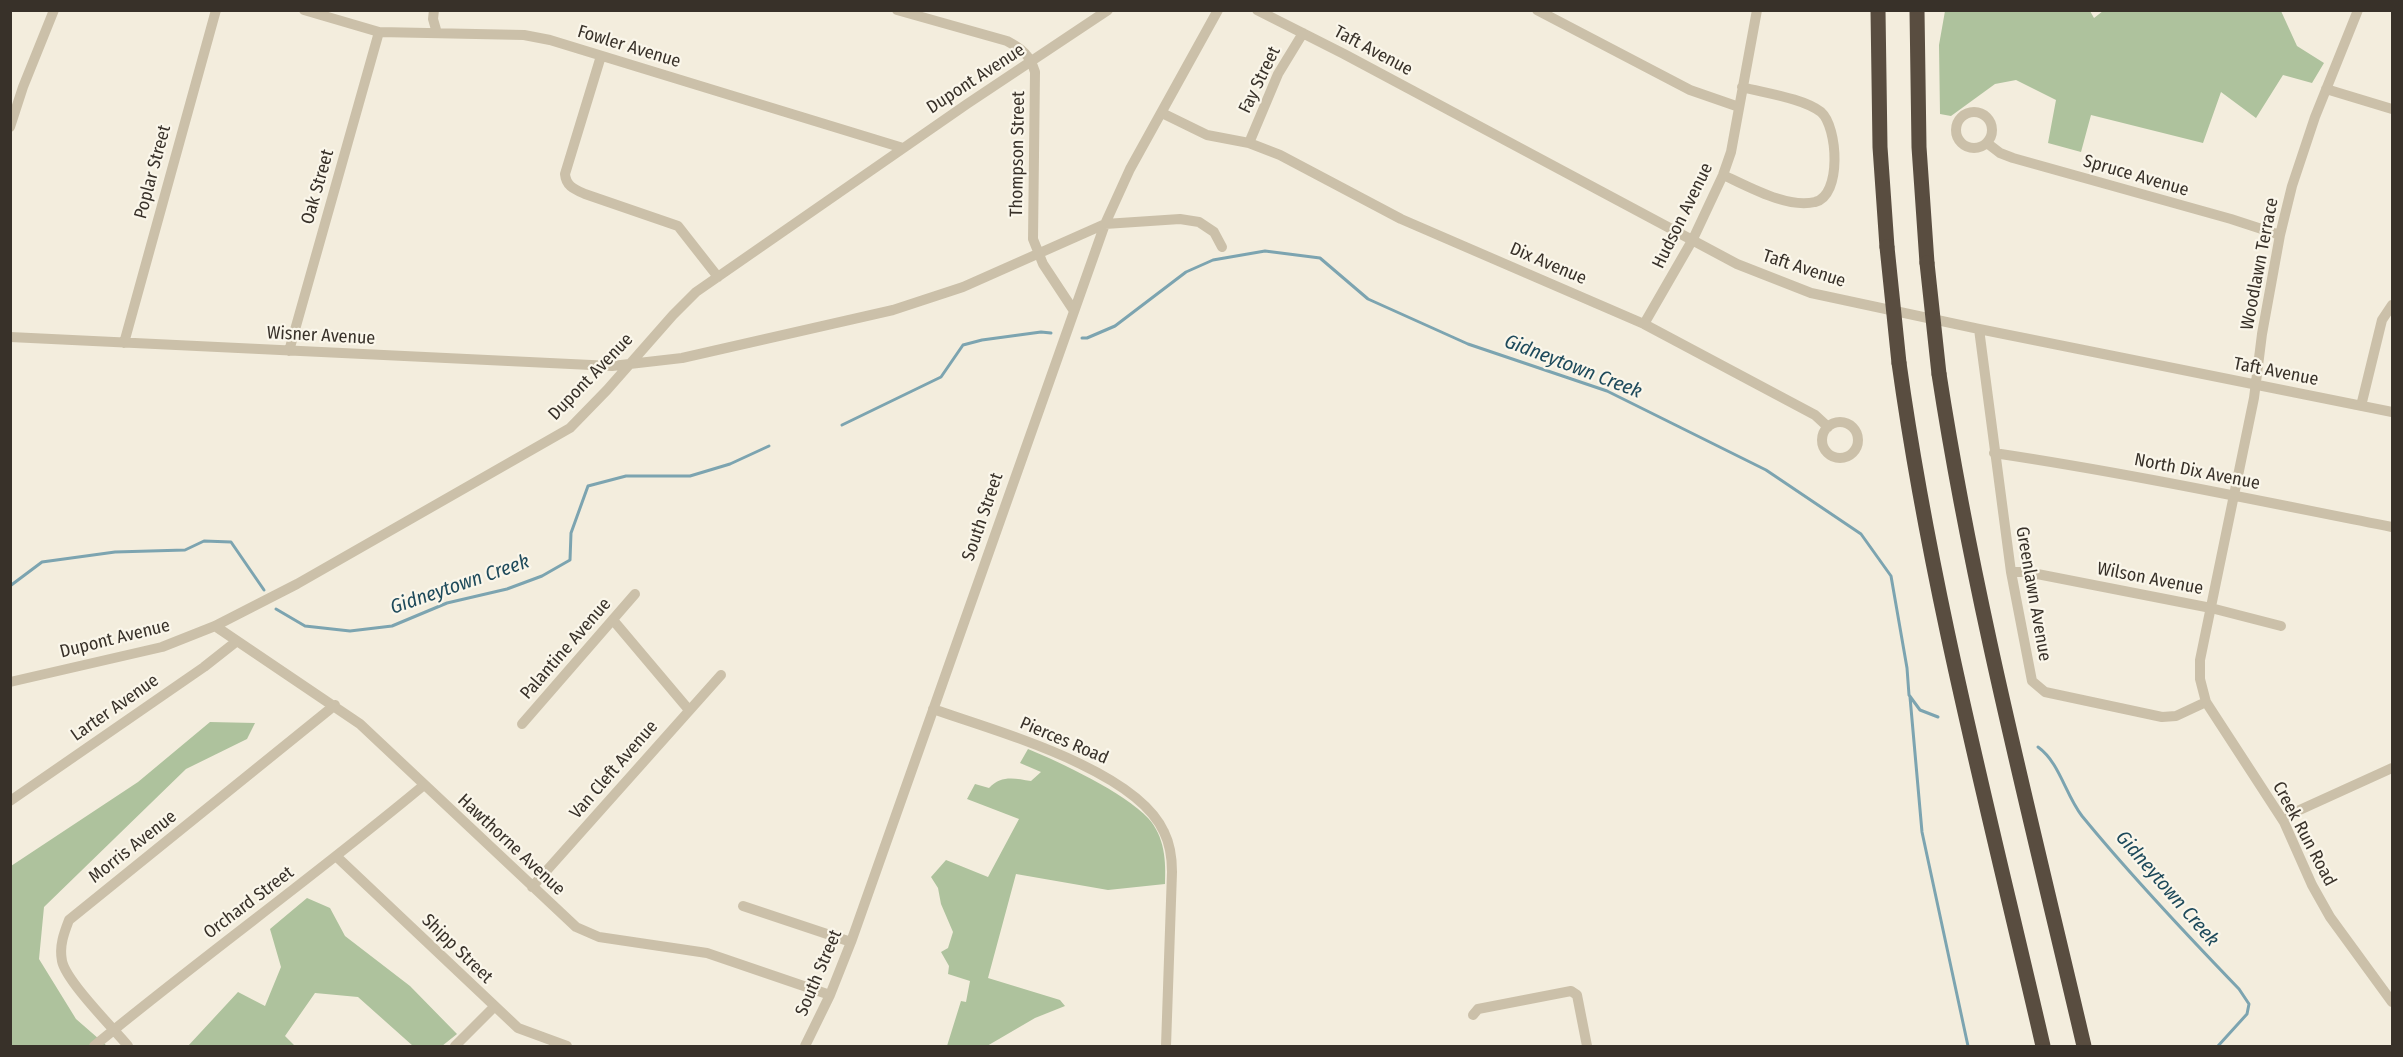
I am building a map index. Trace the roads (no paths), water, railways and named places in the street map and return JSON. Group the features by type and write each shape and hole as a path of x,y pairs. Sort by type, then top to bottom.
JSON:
{"highway":[{"path":"1872,10 1887,247 1899,363 1920,494 1942,606 2043,1047"},
{"path":"1878,10 1879,94"},
{"path":"1917,10 1917,94 1927,263 1939,374 1958,492 2084,1047"},
{"path":"1917,94 1924,10"}],"street":[{"path":"10,128 23,87 54,10"},
{"name":"Poplar Street","path":"124,343 216,10"},
{"name":"Fowler Avenue","path":"304,10 379,32 524,35 601,56 903,148"},
{"path":"434,10 433,19 437,33"},
{"path":"897,10 1007,41 1021,49 1032,62"},
{"name":"Dupont Avenue","path":"10,682 162,647 215,626 297,585 570,428 696,292 903,148 1108,10"},
{"name":"South Street","path":"805,1047 830,995 851,942 1105,224 1130,170 1218,10"},
{"name":"Taft Avenue","path":"1257,10 1737,264 1777,281 1812,293 1979,329 2392,412"},
{"path":"1537,10 1690,90 1739,107"},
{"name":"Hudson Avenue","path":"1644,324 1693,239 1723,176 1731,152 1757,10"},
{"name":"Woodlawn Terrace","path":"2200,674 2200,660 2256,385 2280,235 2292,186 2326,89 2358,10"},
{"name":"Oak Street","path":"289,351 379,32"},
{"name":"Fay Street","path":"1249,143 1278,74 1303,33"},
{"path":"601,56 565,180 571,188 585,194 678,226 718,277"},
{"name":"Thompson Street","path":"1032,62 1035,72 1033,239 1038,255 1074,311"},
{"path":"1723,176 1770,196 1803,203 1816,202 1824,198 1833,180 1832,132 1823,114 1807,104 1742,87"},
{"path":"2326,89 2392,109"},
{"name":"Dix Avenue","path":"1162,113 1207,135 1249,143 1280,155 1401,219 1644,324 1815,415 1828,427"},
{"name":"Spruce Avenue","path":"1987,143 2000,153 2013,158 2280,235"},
{"path":"1105,224 1180,219 1199,222 1214,232 1222,248"},
{"name":"Wisner Avenue","path":"10,337 612,366 682,358 893,310 963,287 1105,224"},
{"path":"2361,406 2382,320 2390,307"},
{"name":"Greenlawn Avenue","path":"1979,329 2011,572 2029,671 2036,687 2045,693 2162,717 2176,716 2206,702"},
{"name":"North Dix Avenue","path":"1994,453 2235,495 2392,527"},
{"name":"Wilson Avenue","path":"2011,572 2027,572 2211,608 2281,626"},
{"name":"Palantine Avenue","path":"522,724 635,594"},
{"path":"613,620 689,710"},
{"name":"Hawthorne Avenue","path":"215,626 335,705 376,738 532,887 585,933 707,953 830,995"},
{"name":"Larter Avenue","path":"10,801 204,667 237,641"},
{"name":"Creek Run Road","path":"2200,674 2206,702 2284,822 2312,885 2330,917 2392,1002"},
{"name":"Van Cleft Avenue","path":"532,887 721,675"},
{"name":"Morris Avenue","path":"128,1047 77,986 62,963 61,940 69,920 335,705"},
{"name":"Pierces Road","path":"933,709 1048,749 1095,770 1139,801 1157,819 1172,856 1166,1047"},
{"path":"2284,822 2293,813 2392,768"},
{"name":"Orchard Street","path":"94,1047 221,944 337,857 424,785"},
{"name":"Shipp Street","path":"337,857 494,1007 524,1031 567,1047"},
{"path":"743,906 851,942"},
{"path":"1473,1016 1478,1009 1571,992 1577,995 1587,1047"},
{"path":"455,1047 494,1007"}],"waterway":[{"name":"Gidneytown Creek","path":"1082,338 1115,326 1186,272 1213,260 1265,251 1320,258 1368,299 1468,344 1607,391 1766,470 1861,534 1891,576 1907,668 1909,695 1920,710 1938,717"},
{"name":"Gidneytown Creek","path":"842,425 941,377 963,345 982,340 1041,332 1051,333"},
{"name":"Gidneytown Creek","path":"276,609 305,626 350,631 392,626 447,603 507,589 542,576 570,560 571,533 588,486 626,476 690,476 730,464 769,446"},
{"name":"Gidneytown Creek","path":"10,586 42,562 115,552 185,550 204,541 231,542 264,590"},
{"path":"1910,697 1922,832 1968,1046"},
{"name":"Gidneytown Creek","path":"2038,747 2052,761 2082,816 2159,904 2239,989 2249,1004 2247,1014 2218,1046"}]}
